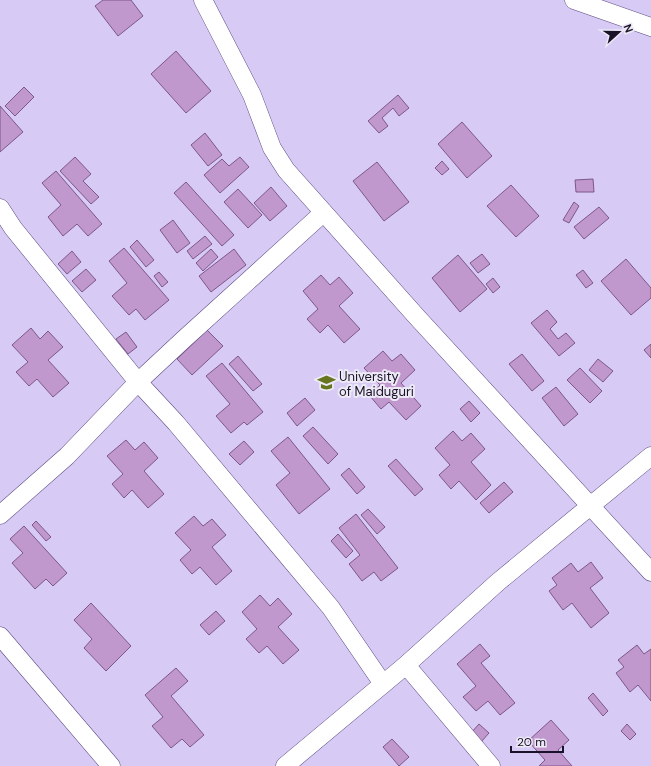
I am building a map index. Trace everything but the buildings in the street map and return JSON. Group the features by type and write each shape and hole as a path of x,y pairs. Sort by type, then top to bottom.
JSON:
{"street":[{"path":"203,0 252,95 272,148 286,170 323,213 651,572"},
{"path":"574,0 651,27"},
{"path":"0,208 13,228 138,382 176,423 331,608 383,684"},
{"path":"0,515 67,456 138,382 323,213"},
{"path":"285,766 406,665 498,582 651,456"},
{"path":"0,636 110,766"},
{"path":"406,665 491,766"}],"shaded area":[{"name":"University of Maiduguri","path":"0,0 651,0 651,766 0,766"}],"place":[{"name":"University of Maiduguri","path":"326,383"}]}
